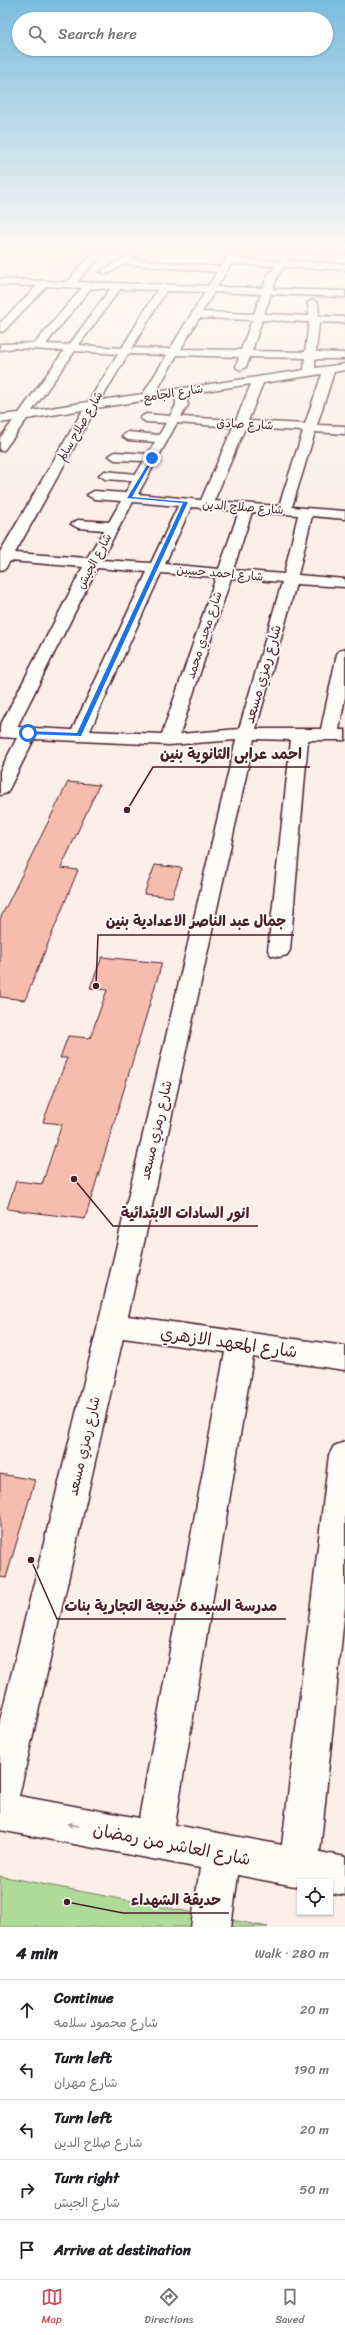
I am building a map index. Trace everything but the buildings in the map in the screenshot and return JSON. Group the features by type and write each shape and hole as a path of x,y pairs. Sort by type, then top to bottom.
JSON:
{"street":[{"path":"38,346 47,335"},
{"path":"0,446 20,416 81,335"},
{"name":"شارع صلاح سالم","path":"2,560 135,335"},
{"path":"147,397 184,335"},
{"path":"235,383 252,335"},
{"path":"309,372 313,335"},
{"path":"0,354 3,346 38,346 125,351 345,356"},
{"name":"شارع الجامع","path":"0,419 345,367"},
{"name":"شارع رمزي مسعد","path":"0,1796 112,1325 246,734 290,578 295,511 310,428 329,369"},
{"path":"206,504 259,380"},
{"name":"شارع الجيش","path":"3,732 92,563 182,405 183,400 180,392"},
{"name":"شارع صادق","path":"146,418 345,430"},
{"path":"128,436 163,439"},
{"path":"115,456 152,458"},
{"path":"105,475 141,478"},
{"name":"شارع صلاح الدين","path":"94,495 345,515"},
{"path":"79,735 186,502"},
{"name":"شارع مجدي محمد","path":"169,740 247,507"},
{"path":"76,529 110,531"},
{"name":"شارع احمد حسين","path":"2,560 92,563 345,583"},
{"path":"3,732 169,740 246,734 337,735 345,654"},
{"path":"0,789 28,733"},
{"path":"279,950 300,734"},
{"name":"شارع المعهد الازهري","path":"112,1325 345,1358"},
{"path":"154,1839 241,1343"},
{"path":"299,1868 345,1455"},
{"name":"شارع العاشر من رمضان","path":"0,1811 345,1876"},
{"path":"211,1927 222,1854"}],"green space":[{"path":"0,1876 268,1927 0,1927"}],"place":[{"name":"احمد عرابى الثانوية بنين","path":"127,810"},
{"name":"جمال عبد الناصر الاعدادية بنين","path":"96,986"},
{"name":"انور السادات الابتدائية","path":"74,1179"},
{"name":"مدرسة السيده خديجة التجارية بنات","path":"31,1560"},
{"name":"حديقة الشهداء","path":"67,1902"}],"route":[{"path":"28,733 79,735 186,502 129,498 152,458"}]}
